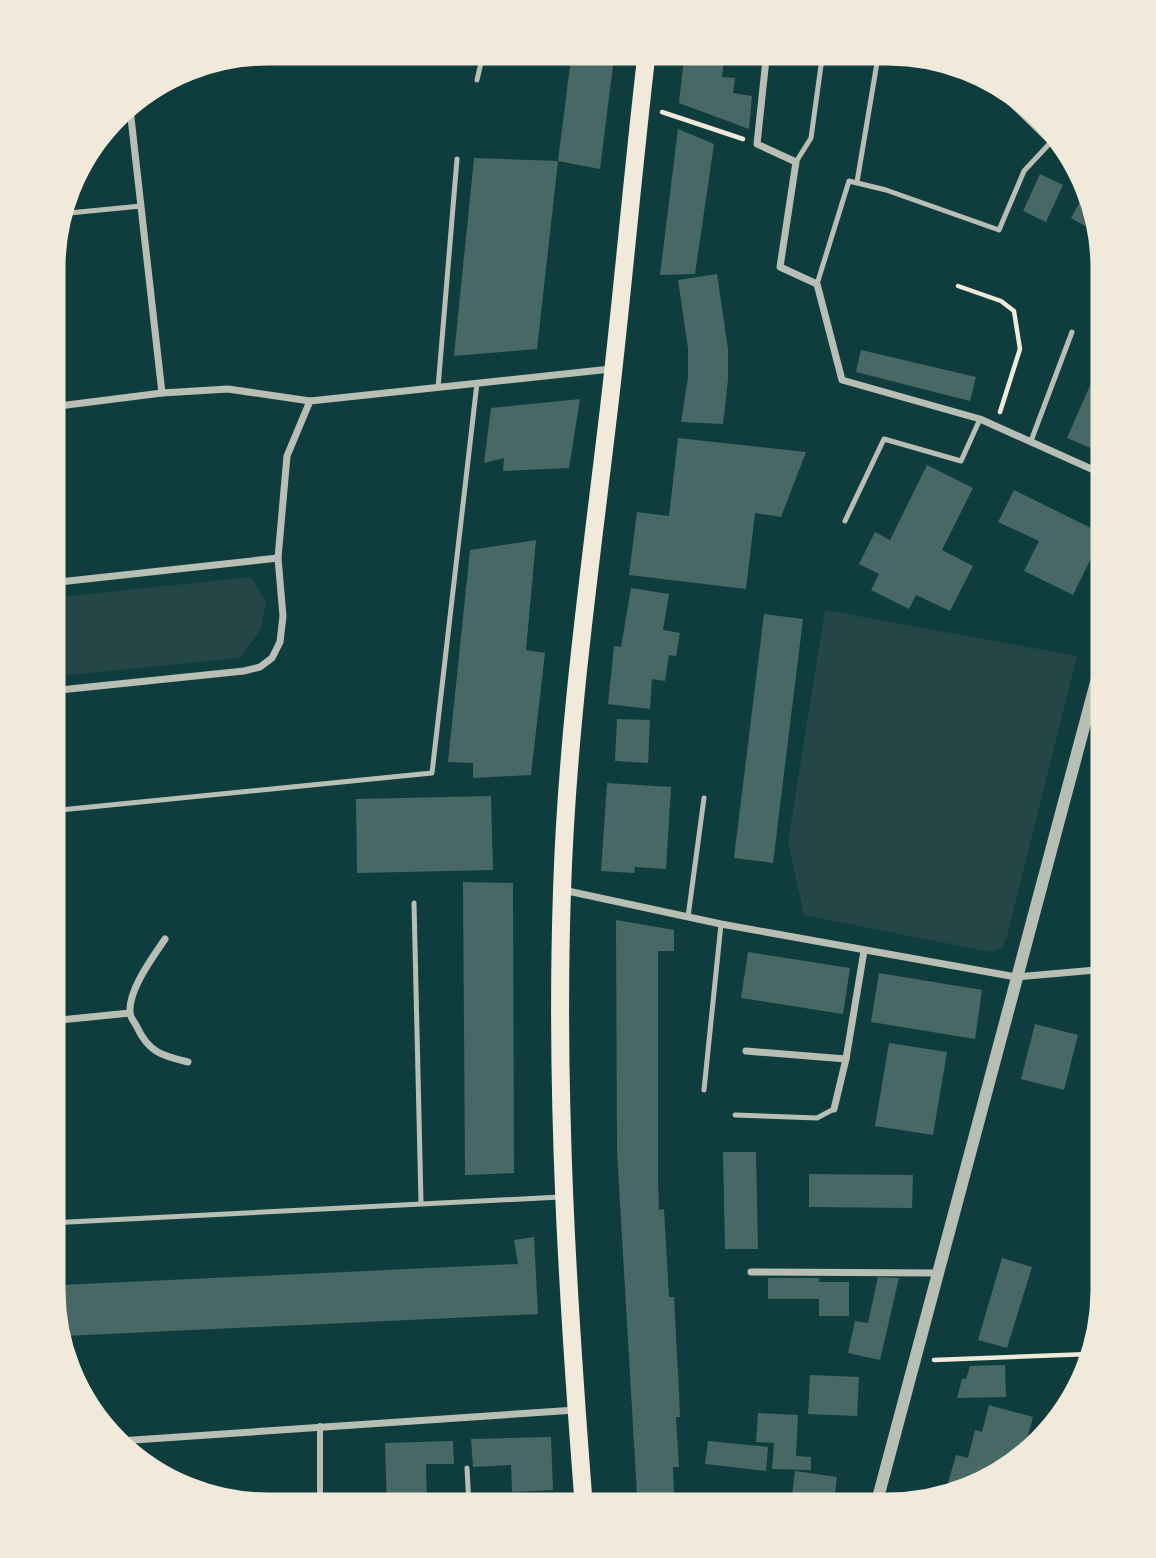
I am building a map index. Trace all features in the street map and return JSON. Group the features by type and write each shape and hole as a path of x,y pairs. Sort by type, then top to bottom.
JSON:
{"main road":[{"path":"583,1497 563,1197 560,1028 562,889 574,709 646,61"}],"street":[{"path":"766,61 757,144 796,162 780,267 817,284 842,380 980,419 1095,470"},
{"path":"1010,102 1051,142"},
{"path":"131,114 162,393"},
{"path":"61,406 162,393 228,389 310,401 613,369"},
{"path":"61,690 244,671 260,667 272,658 280,642 283,616 278,558 287,456 310,401"},
{"path":"61,582 278,558"},
{"path":"878,1497 1095,687"},
{"path":"562,889 721,924 1016,977 1094,970"},
{"path":"165,939 135,990 130,1013 139,1033 152,1050 188,1062"},
{"path":"834,1109 846,1059 864,951"},
{"path":"61,1020 130,1013"},
{"path":"746,1051 846,1059"},
{"path":"751,1272 939,1273"},
{"path":"127,1440 577,1410"},
{"path":"320,1426 320,1497"}],"lane":[{"path":"477,80 481,61"},
{"path":"796,162 811,138 822,61"},
{"path":"857,182 877,61"},
{"path":"817,284 849,181 886,190 999,230 1024,171 1051,142"},
{"path":"438,387 457,159"},
{"path":"69,213 141,206"},
{"path":"1031,441 1072,332"},
{"path":"61,810 432,773 477,383"},
{"path":"845,521 884,439 961,461 980,419"},
{"path":"688,917 704,798"},
{"path":"414,903 421,1202"},
{"path":"704,1090 721,924"},
{"path":"735,1115 817,1118 834,1109"},
{"path":"61,1222 421,1202 563,1197"},
{"path":"467,1468 468,1497"}],"path":[{"path":"640,104 757,144"},
{"path":"958,286 1001,301 1014,311 1020,349 996,426"},
{"path":"915,1361 1084,1354"}],"shaded area":[{"path":"251,577 266,601 261,629 240,658 61,676 61,597"},
{"path":"825,610 1077,656 1002,948 990,952 804,915 788,842"}],"building":[{"path":"571,61 614,61 600,169 558,161"},
{"path":"684,61 724,61 722,77 735,78 733,93 752,96 749,129 679,103"},
{"path":"678,129 714,144 695,274 660,275"},
{"path":"474,158 558,161 537,349 454,356"},
{"path":"1040,174 1063,185 1046,222 1023,211"},
{"path":"1082,198 1091,229 1071,218"},
{"path":"717,274 728,349 723,424 681,422 688,377 688,348 678,280"},
{"path":"861,350 976,377 970,401 856,372"},
{"path":"1095,374 1095,450 1067,438"},
{"path":"580,399 569,468 503,471 504,458 484,463 491,408"},
{"path":"678,438 806,452 781,517 755,513 746,589 629,575 637,512 669,516"},
{"path":"927,465 973,488 942,550 973,566 950,611 916,595 909,609 871,590 879,574 859,564 875,532 890,540"},
{"path":"1014,490 1095,530 1095,551 1073,595 1024,571 1039,541 998,522"},
{"path":"536,540 526,650 545,653 531,775 473,778 473,763 448,762 470,550"},
{"path":"631,588 669,594 663,630 680,633 676,656 669,655 665,681 652,679 650,709 608,704 614,646 621,647"},
{"path":"764,614 803,619 773,863 734,858"},
{"path":"617,719 650,720 648,763 615,761"},
{"path":"607,783 671,787 666,869 635,867 634,873 601,871"},
{"path":"491,796 493,870 357,873 356,799"},
{"path":"463,882 513,883 514,1173 465,1175"},
{"path":"616,920 674,930 674,951 658,951 658,1180 659,1210 664,1209 669,1297 674,1297 679,1392 680,1417 676,1417 679,1467 673,1467 674,1493 683,1493 683,1497 637,1495 617,1151"},
{"path":"748,952 850,968 843,1014 741,998"},
{"path":"879,973 982,990 975,1039 871,1022"},
{"path":"1035,1024 1078,1035 1064,1090 1021,1079"},
{"path":"889,1043 947,1052 933,1135 875,1126"},
{"path":"723,1152 756,1152 758,1249 725,1249"},
{"path":"809,1174 913,1175 912,1208 809,1207"},
{"path":"534,1237 538,1314 67,1336 65,1330 61,1285 518,1264 514,1240"},
{"path":"1002,1258 1032,1267 1007,1348 978,1340"},
{"path":"878,1277 899,1278 880,1360 848,1353 855,1321 868,1323"},
{"path":"768,1278 819,1278 819,1282 849,1282 849,1316 819,1316 819,1299 768,1299"},
{"path":"1005,1365 1006,1397 957,1398 962,1379 966,1379 970,1366"},
{"path":"810,1375 859,1377 857,1416 808,1414"},
{"path":"989,1405 1033,1417 1027,1439 1029,1440 1003,1462 956,1485 948,1483 956,1455 968,1458 975,1430 982,1432"},
{"path":"758,1413 798,1415 796,1456 811,1457 811,1470 772,1469 774,1443 756,1442"},
{"path":"551,1437 553,1490 512,1492 511,1465 473,1467 471,1439"},
{"path":"453,1441 454,1464 426,1464 427,1497 387,1497 385,1443"},
{"path":"708,1441 768,1447 766,1471 705,1464"},
{"path":"795,1471 837,1477 834,1497 792,1497"}]}
